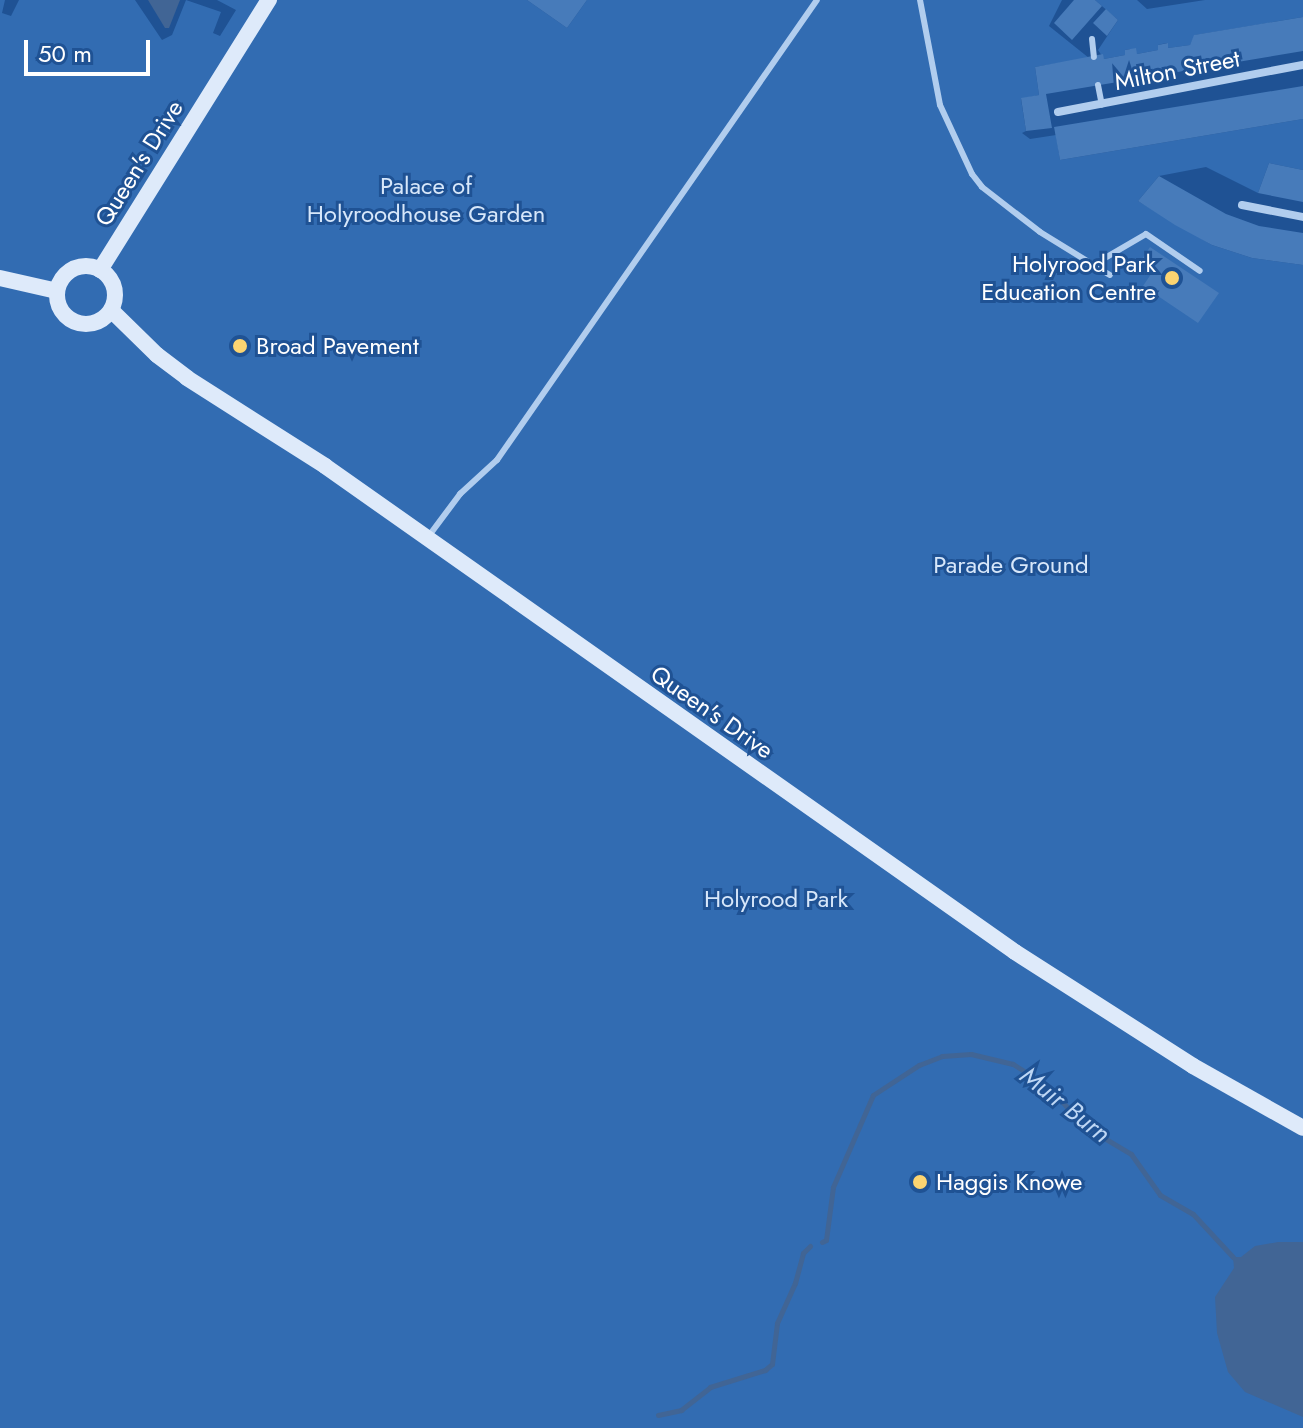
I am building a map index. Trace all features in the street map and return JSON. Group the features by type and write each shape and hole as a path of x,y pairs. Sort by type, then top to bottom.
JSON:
{"street":[{"name":"Queen's Drive","path":"100,270 269,0"},
{"name":"Milton Street","path":"1058,112 1303,65"},
{"path":"1242,205 1303,217"},
{"path":"84,266 100,270 114,288 111,310 93,323 76,322 63,313 57,291 64,276 73,269 84,266"},
{"path":"0,278 57,291"},
{"name":"Queen's Drive","path":"111,310 171,367 301,450 1015,952 1193,1066 1303,1128"}],"lane":[{"path":"427,539 460,494 497,460 817,0"},
{"path":"920,0 940,105 972,174 982,187 1040,232 1110,275"},
{"path":"1092,39 1094,57"},
{"path":"1098,85 1102,105"},
{"path":"1093,265 1146,234 1200,271"}],"green space":[{"name":"Holyrood Park","path":"0,0 5,0 2,13 11,16 19,0 135,0 162,40 172,35 186,0 221,12 213,33 220,36 236,10 217,0 527,0 567,28 587,0 1062,0 1049,26 1089,58 1035,67 1039,95 1021,99 1026,131 1022,133 1030,139 1056,135 1060,160 1303,119 1303,170 1269,163 1258,193 1206,167 1159,176 1138,201 1212,245 1252,258 1303,265 1303,1428 0,1428"},
{"path":"1095,0 1137,0 1147,9 1205,0 1303,0 1303,17 1195,35 1190,45 1168,48 1167,43 1158,45 1158,50 1137,54 1130,49 1125,50 1125,55 1104,59 1098,50 1118,20"}],"shaded area":[{"path":"148,0 180,0 169,28 165,28"},
{"path":"1303,1242 1303,1417 1245,1392 1228,1372 1217,1333 1215,1297 1234,1268 1233,1257 1241,1257 1255,1246"}],"building":[{"path":"527,0 587,0 567,28"},
{"path":"1074,0 1095,0 1102,6 1072,40 1054,23"},
{"path":"1106,9 1118,20 1107,36 1093,23"},
{"path":"1303,17 1303,51 1046,94 1052,128 1026,131 1021,98 1039,95 1035,67 1103,54 1104,59 1125,55 1125,50 1136,48 1137,54 1158,50 1158,45 1168,43 1168,48 1190,45 1194,35"},
{"path":"1303,86 1303,119 1060,160 1054,127"},
{"path":"1269,163 1303,170 1303,202 1258,193"},
{"path":"1159,176 1226,214 1259,226 1303,233 1303,265 1252,258 1212,245 1175,225 1138,201"},
{"name":"Holyrood Park Education Centre","path":"1150,247 1219,293 1198,323 1143,286 1155,268 1142,259"}],"waterway":[{"name":"Muir Burn","path":"822,1242 826,1240 833,1187 873,1095 919,1065 942,1056 971,1054 1013,1064 1049,1087 1084,1126 1131,1154 1160,1195 1193,1214 1233,1257"},
{"name":"Muir Burn","path":"658,1415 681,1410 710,1387 765,1370 772,1364 777,1323 795,1283 803,1253 810,1246"}],"place":[{"name":"Holyrood Park Education Centre","path":"1172,278"},
{"name":"Broad Pavement","path":"240,346"},
{"name":"Haggis Knowe","path":"920,1182"}],"park label":[{"name":"Palace of Holyroodhouse Garden","path":"426,200"},
{"name":"Parade Ground","path":"1011,565"}]}
